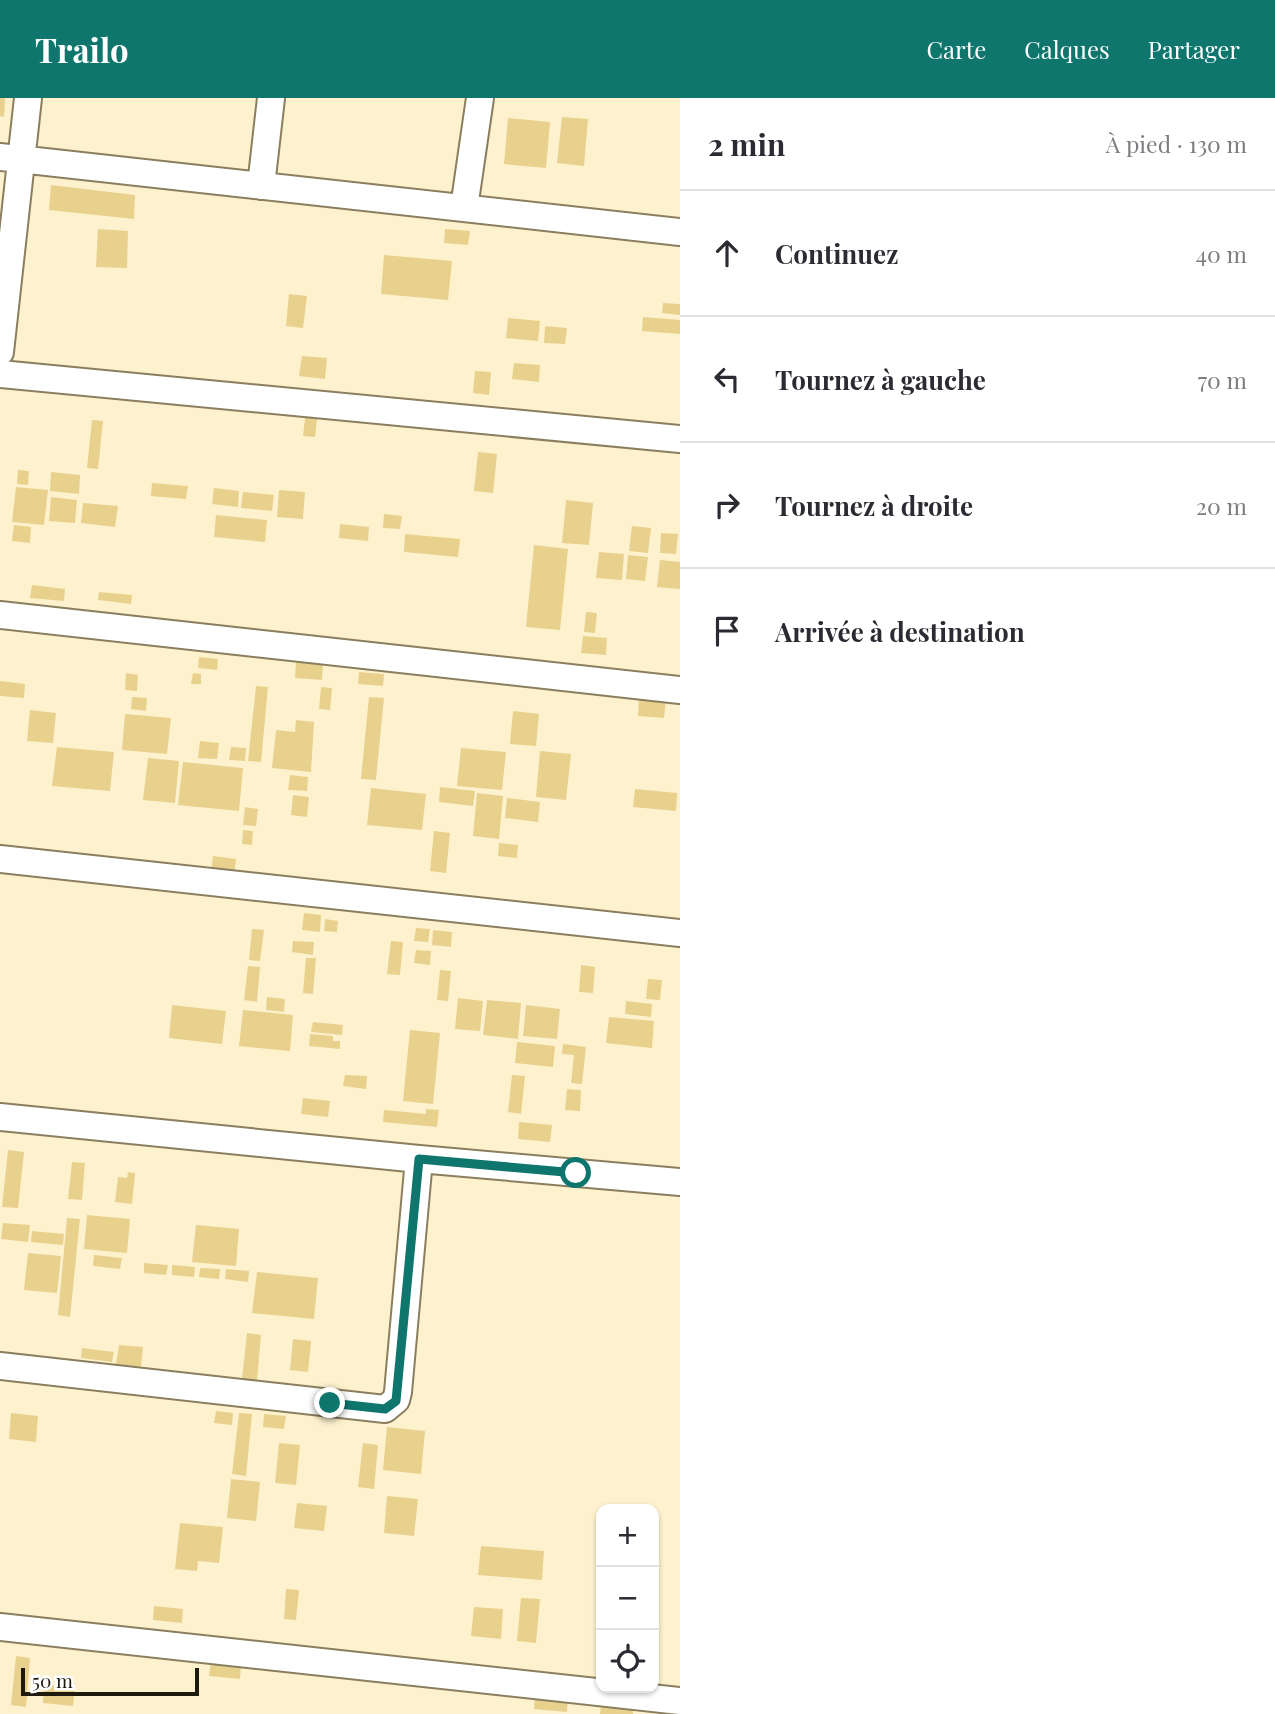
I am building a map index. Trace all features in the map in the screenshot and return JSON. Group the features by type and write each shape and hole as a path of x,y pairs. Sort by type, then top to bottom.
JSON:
{"street":[{"path":"0,352 11,158 28,98"},
{"path":"261,186 271,98"},
{"path":"464,208 480,98"},
{"path":"11,158 680,232"},
{"path":"0,374 680,439"},
{"path":"0,615 680,691"},
{"path":"0,859 680,933"},
{"path":"0,1117 680,1182"},
{"path":"0,1366 385,1409 396,1401 398,1392 419,1159"},
{"path":"0,1627 680,1701"}],"building":[{"path":"0,98 5,98 4,117 0,116"},
{"path":"562,117 588,119 584,166 557,163"},
{"path":"508,118 550,122 546,168 504,164"},
{"path":"51,185 135,195 134,219 49,210"},
{"path":"98,229 128,231 127,268 96,267"},
{"path":"445,229 470,231 468,245 444,243"},
{"path":"384,255 452,261 448,300 381,294"},
{"path":"289,294 307,296 303,328 286,326"},
{"path":"663,303 680,304 680,315 662,313"},
{"path":"643,317 680,320 680,334 642,331"},
{"path":"508,318 540,321 538,341 506,338"},
{"path":"545,326 567,328 565,344 544,343"},
{"path":"302,356 327,358 325,379 299,376"},
{"path":"514,363 540,365 539,382 512,379"},
{"path":"475,371 491,372 489,395 473,393"},
{"path":"306,410 318,411 315,437 303,436"},
{"path":"92,420 103,421 98,469 87,468"},
{"path":"478,452 497,454 493,493 474,491"},
{"path":"18,470 29,471 28,485 17,484"},
{"path":"51,472 80,475 79,494 50,491"},
{"path":"152,483 188,486 186,499 151,496"},
{"path":"16,487 48,490 44,525 12,522"},
{"path":"214,488 239,491 238,507 212,504"},
{"path":"279,490 305,492 303,519 277,517"},
{"path":"243,492 274,495 272,511 241,508"},
{"path":"51,497 77,500 75,523 49,521"},
{"path":"566,500 593,503 589,545 562,543"},
{"path":"83,503 118,506 115,527 81,523"},
{"path":"384,514 402,516 400,529 383,528"},
{"path":"216,515 267,520 265,542 214,537"},
{"path":"340,524 369,527 368,541 339,538"},
{"path":"14,525 31,527 30,543 12,541"},
{"path":"632,526 651,528 648,553 629,551"},
{"path":"661,533 678,534 676,554 660,553"},
{"path":"405,534 460,539 458,557 404,552"},
{"path":"534,545 568,549 560,630 526,627"},
{"path":"599,552 624,554 622,580 596,578"},
{"path":"628,555 648,557 645,581 626,579"},
{"path":"660,560 680,562 680,589 657,587"},
{"path":"32,585 65,589 64,601 30,598"},
{"path":"99,592 132,595 131,604 98,600"},
{"path":"586,612 597,613 595,633 584,632"},
{"path":"583,636 607,638 606,655 581,653"},
{"path":"199,657 218,659 217,670 198,668"},
{"path":"296,662 323,665 322,680 295,678"},
{"path":"359,672 384,674 383,686 358,684"},
{"path":"126,673 138,675 137,691 125,690"},
{"path":"193,673 201,674 201,684 191,684"},
{"path":"0,681 25,684 24,698 0,696"},
{"path":"256,686 268,687 261,762 248,761"},
{"path":"321,687 332,688 330,710 319,709"},
{"path":"132,697 147,698 146,711 131,709"},
{"path":"369,697 384,698 376,780 361,779"},
{"path":"639,697 666,699 664,718 638,716"},
{"path":"30,710 56,713 53,743 27,741"},
{"path":"513,711 539,714 536,746 510,744"},
{"path":"125,714 171,718 167,754 122,750"},
{"path":"296,720 314,722 311,772 272,768 276,730 295,732"},
{"path":"200,741 219,743 217,759 198,758"},
{"path":"57,747 114,752 110,791 52,786"},
{"path":"231,747 246,748 245,761 229,760"},
{"path":"461,748 506,752 502,790 457,786"},
{"path":"540,751 571,754 566,800 536,797"},
{"path":"148,758 179,761 175,803 143,800"},
{"path":"183,762 243,768 239,811 178,805"},
{"path":"290,775 308,777 307,791 288,790"},
{"path":"440,787 475,791 473,806 439,802"},
{"path":"371,788 426,794 422,830 367,825"},
{"path":"635,789 677,793 676,811 633,807"},
{"path":"477,793 503,796 499,839 473,836"},
{"path":"293,795 309,797 307,817 291,815"},
{"path":"507,798 540,802 538,822 505,818"},
{"path":"245,807 258,809 256,826 243,825"},
{"path":"243,830 253,831 252,845 242,844"},
{"path":"434,831 450,833 446,873 430,871"},
{"path":"499,843 518,845 517,858 498,856"},
{"path":"213,856 236,859 234,874 211,871"},
{"path":"304,913 321,915 320,932 302,930"},
{"path":"325,919 338,921 337,932 324,931"},
{"path":"416,928 430,929 428,942 414,941"},
{"path":"252,929 264,930 260,961 249,960"},
{"path":"433,930 452,932 451,947 432,945"},
{"path":"293,941 314,942 313,955 292,952"},
{"path":"391,941 403,942 400,975 387,974"},
{"path":"416,950 431,951 430,965 414,963"},
{"path":"306,958 316,958 313,994 303,993"},
{"path":"581,965 595,967 593,993 579,992"},
{"path":"248,966 260,967 257,1002 244,1000"},
{"path":"440,970 451,971 448,1001 437,1000"},
{"path":"648,979 662,980 660,1000 646,999"},
{"path":"267,997 285,999 284,1012 266,1010"},
{"path":"458,998 483,1001 480,1031 455,1029"},
{"path":"487,1000 521,1003 518,1039 483,1035"},
{"path":"626,1001 652,1004 651,1017 625,1014"},
{"path":"172,1005 226,1011 222,1044 169,1038"},
{"path":"526,1005 560,1009 557,1039 523,1036"},
{"path":"243,1010 293,1015 290,1051 239,1046"},
{"path":"609,1017 654,1021 652,1048 606,1043"},
{"path":"313,1022 343,1025 342,1035 311,1032"},
{"path":"410,1030 440,1033 433,1104 403,1101"},
{"path":"310,1034 333,1036 333,1041 340,1041 340,1049 309,1046"},
{"path":"517,1042 555,1046 553,1067 515,1063"},
{"path":"563,1044 586,1047 582,1084 571,1083 574,1055 562,1054"},
{"path":"345,1075 367,1076 366,1089 343,1086"},
{"path":"512,1075 525,1076 521,1114 508,1112"},
{"path":"567,1089 581,1090 580,1111 565,1110"},
{"path":"303,1098 330,1101 328,1117 301,1114"},
{"path":"426,1109 439,1110 437,1127 383,1122 384,1110 426,1114"},
{"path":"519,1122 552,1125 550,1142 518,1139"},
{"path":"8,1150 24,1152 18,1208 2,1207"},
{"path":"72,1162 85,1163 82,1200 68,1199"},
{"path":"128,1172 135,1173 132,1204 115,1202 118,1177 127,1178"},
{"path":"87,1215 130,1219 127,1253 84,1249"},
{"path":"67,1218 80,1219 70,1317 58,1315"},
{"path":"3,1223 30,1225 28,1242 1,1239"},
{"path":"196,1225 239,1229 236,1266 192,1262"},
{"path":"32,1231 64,1234 63,1245 31,1242"},
{"path":"28,1253 61,1256 57,1293 24,1290"},
{"path":"94,1255 122,1258 120,1269 93,1266"},
{"path":"144,1263 168,1265 166,1275 144,1273"},
{"path":"172,1265 195,1267 194,1277 172,1275"},
{"path":"200,1268 220,1269 219,1279 199,1277"},
{"path":"226,1269 249,1271 248,1282 225,1279"},
{"path":"257,1272 318,1278 314,1319 252,1313"},
{"path":"247,1333 261,1335 257,1380 242,1379"},
{"path":"293,1339 311,1341 308,1372 290,1370"},
{"path":"119,1345 143,1347 141,1367 116,1364"},
{"path":"82,1348 114,1352 112,1362 81,1358"},
{"path":"216,1411 233,1413 232,1425 214,1423"},
{"path":"11,1413 38,1416 36,1442 9,1439"},
{"path":"239,1413 252,1414 246,1476 232,1474"},
{"path":"264,1414 286,1416 284,1429 263,1427"},
{"path":"387,1427 425,1431 421,1474 383,1470"},
{"path":"279,1443 300,1445 296,1485 275,1483"},
{"path":"363,1443 378,1445 374,1489 358,1487"},
{"path":"231,1479 260,1482 256,1521 227,1518"},
{"path":"387,1496 418,1499 414,1536 384,1533"},
{"path":"297,1503 327,1506 324,1531 294,1528"},
{"path":"180,1523 223,1527 219,1563 198,1561 197,1571 175,1569"},
{"path":"481,1546 544,1551 542,1580 478,1575"},
{"path":"286,1589 299,1590 296,1620 284,1619"},
{"path":"521,1598 540,1599 536,1643 517,1641"},
{"path":"154,1606 183,1609 182,1623 153,1620"},
{"path":"474,1607 503,1609 501,1639 471,1636"},
{"path":"16,1656 30,1658 26,1707 11,1705"},
{"path":"211,1662 241,1665 240,1679 209,1676"},
{"path":"44,1685 75,1687 73,1706 43,1703"},
{"path":"535,1694 568,1697 567,1712 534,1709"},
{"path":"601,1703 633,1706 633,1714 600,1714"}],"route":[{"path":"330,1403 385,1409 396,1401 419,1159 576,1173"}]}
